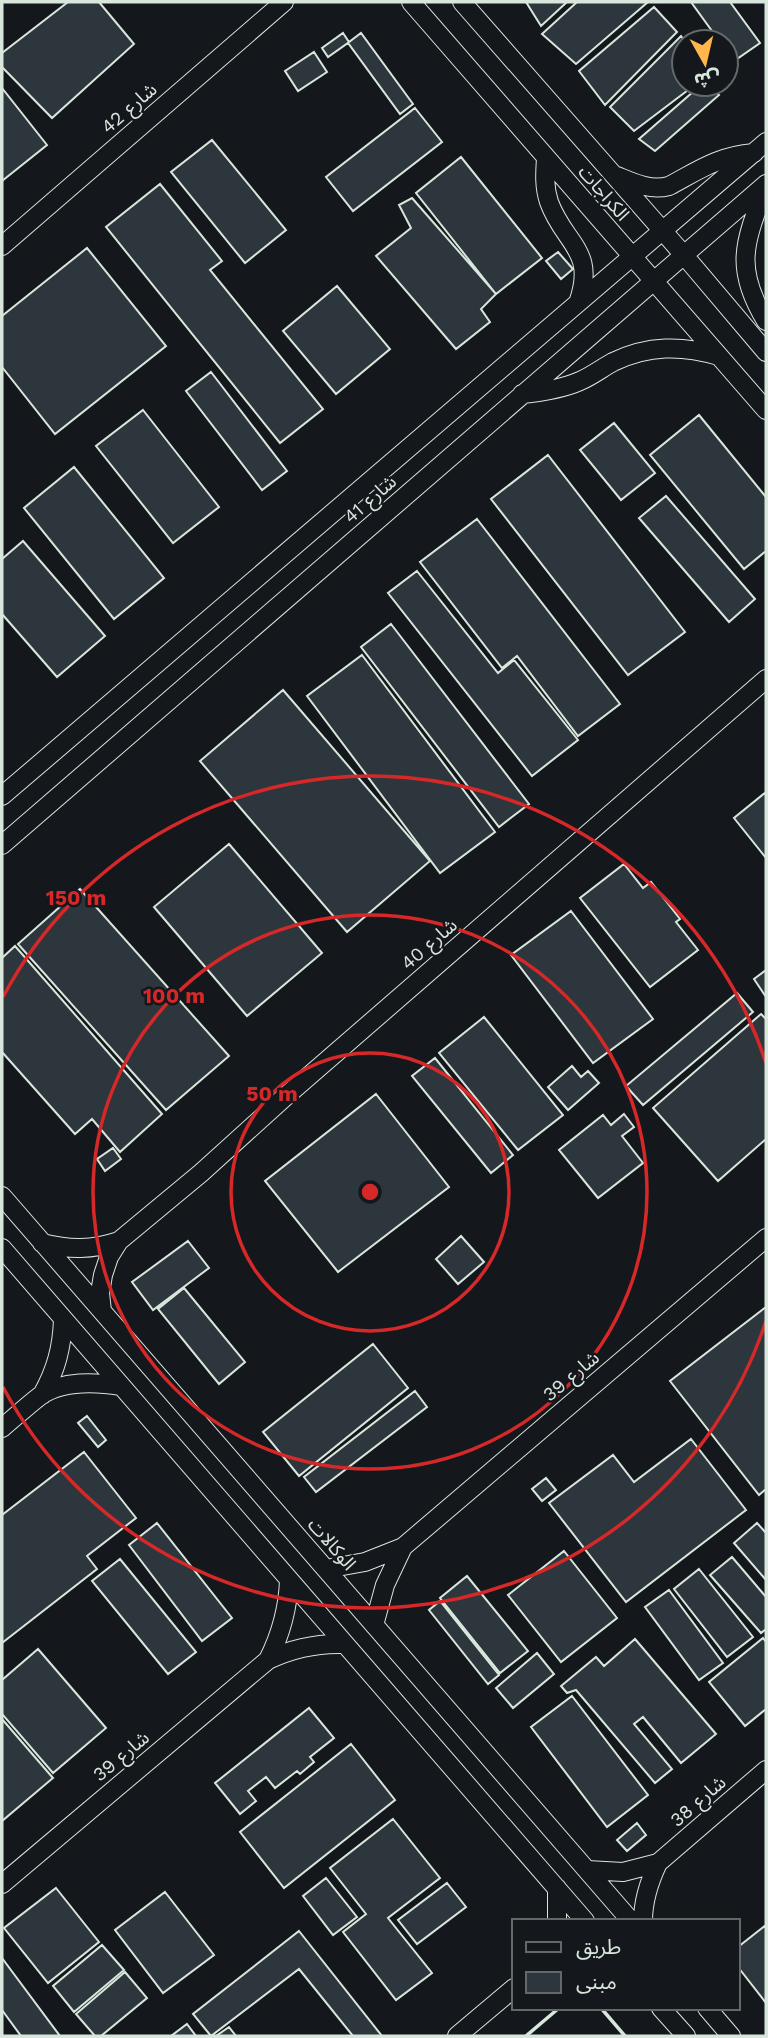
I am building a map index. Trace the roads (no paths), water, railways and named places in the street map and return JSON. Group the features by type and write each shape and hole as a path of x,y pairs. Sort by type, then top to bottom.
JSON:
{"street":[{"name":"شارع 42","path":"2,246 284,2"},
{"name":"الكراجات","path":"411,2 766,410"},
{"name":"الكراجات","path":"463,2 766,352"},
{"path":"613,175 645,187 662,188 711,162 760,147"},
{"name":"شارع 41","path":"2,796 760,147"},
{"path":"546,158 549,201 579,252 583,265 582,290 578,303"},
{"path":"766,185 750,227 745,256 748,285 766,320"},
{"name":"شارع 41","path":"2,845 766,185"},
{"path":"522,394 563,387 614,362 647,350 690,348 719,356"},
{"name":"شارع 40","path":"102,1311 100,1293 103,1275 109,1257 119,1241 201,1173 766,679"},
{"name":"الوكالات","path":"2,1196 629,1919"},
{"name":"شارع 39","path":"326,1569 365,1562 403,1547 766,1238"},
{"name":"شارع 40","path":"42,1243 81,1249 119,1241"},
{"path":"2,1248 583,1919"},
{"path":"42,1395 59,1359 63,1319"},
{"path":"2,1428 42,1395 57,1388 89,1383 121,1386"},
{"name":"شارع 39","path":"374,1625 385,1585 403,1547"},
{"name":"شارع 39","path":"268,1660 282,1630 289,1580"},
{"name":"شارع 39","path":"2,1884 268,1660 297,1648 344,1644"},
{"name":"شارع 38","path":"643,1919 650,1880 658,1863 766,1770"},
{"name":"شارع 38","path":"587,1870 623,1872 658,1863"},
{"path":"557,1888 557,1919"},
{"path":"457,2036 512,1990"},
{"path":"663,2010 686,2036"},
{"path":"709,2010 731,2036"}]}
